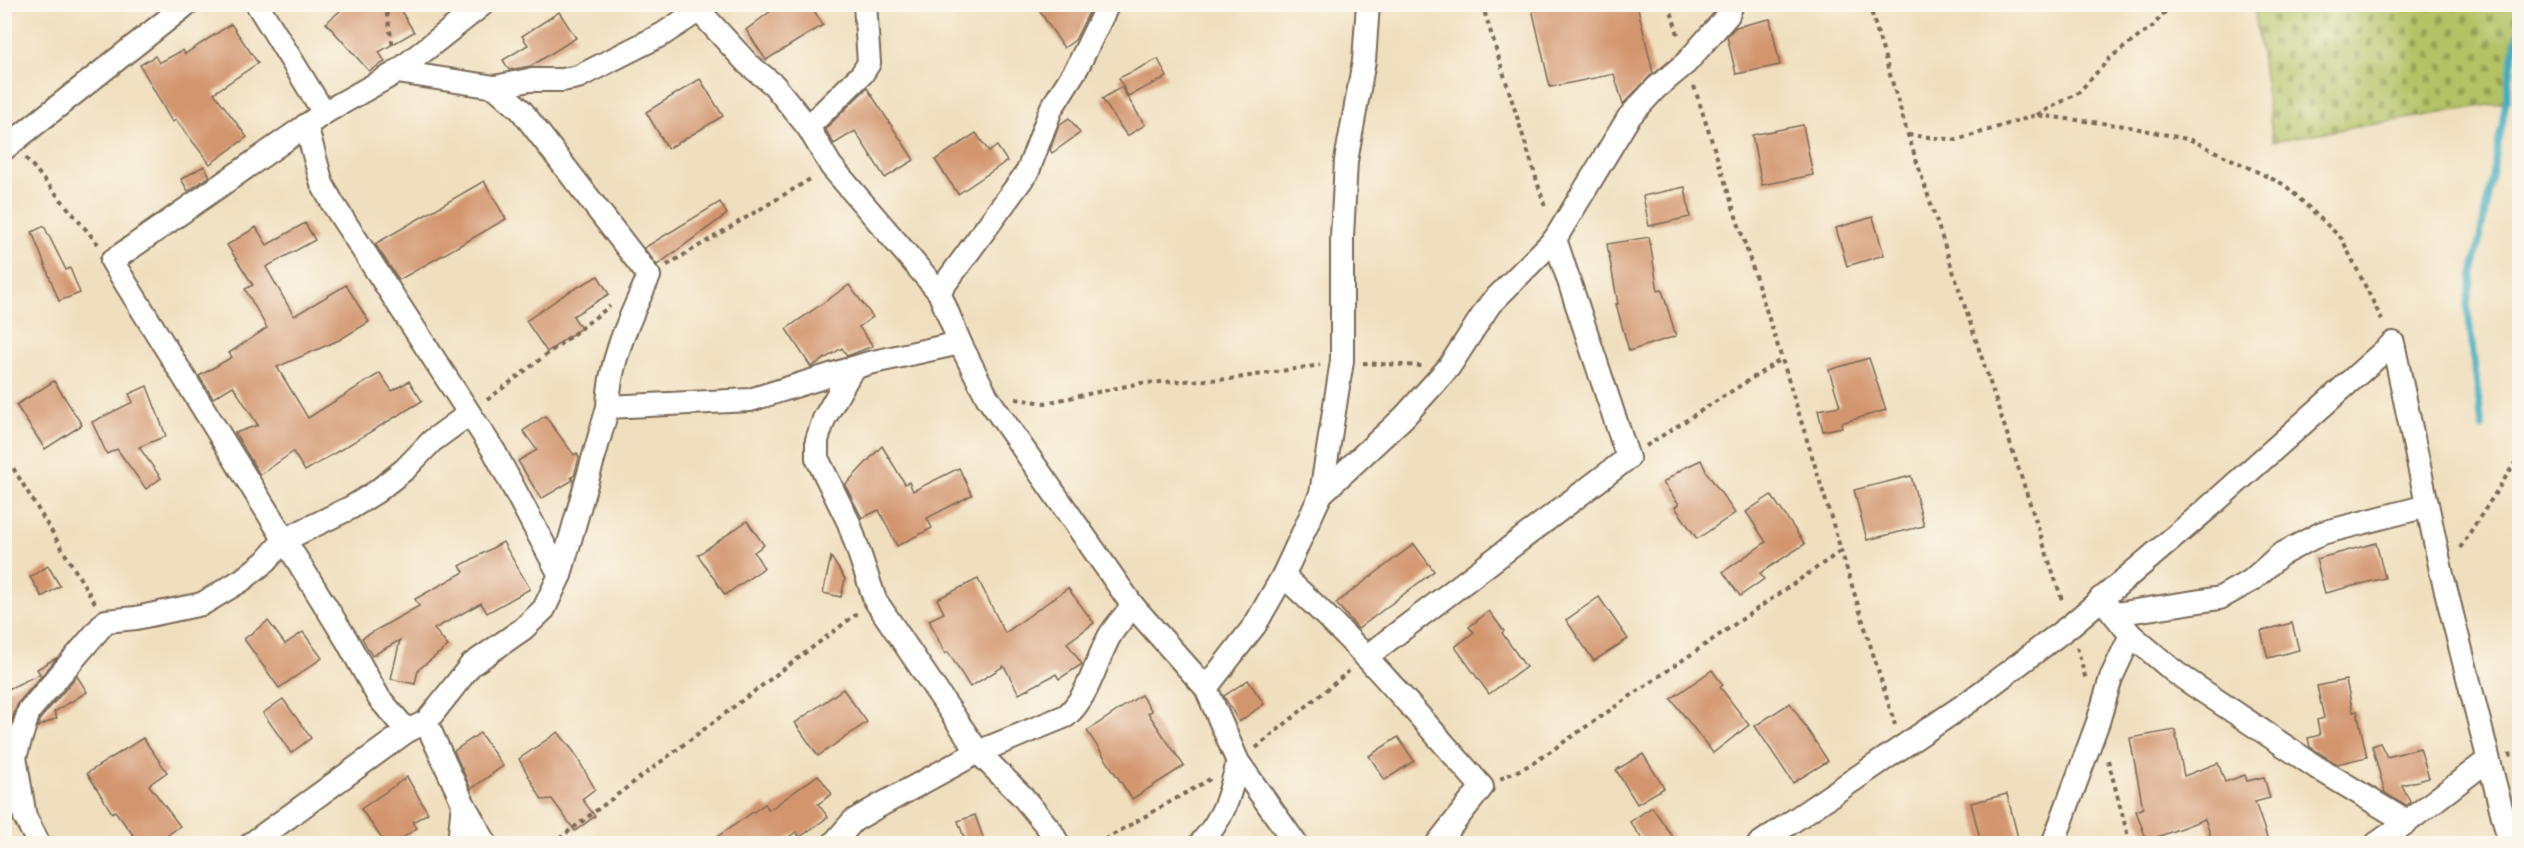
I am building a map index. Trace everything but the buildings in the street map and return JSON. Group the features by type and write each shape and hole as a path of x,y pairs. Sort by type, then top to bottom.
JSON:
{"street":[{"path":"9,146 187,4"},
{"path":"257,4 315,119 322,184 494,452 560,575"},
{"path":"483,4 397,72 315,119 112,261 346,639 379,698 416,726 486,843"},
{"path":"808,127 862,74 869,63 865,4"},
{"path":"939,292 1028,171 1051,109 1078,66 1108,4"},
{"path":"1206,687 1255,625 1283,576 1321,494 1342,361 1342,237 1346,161 1364,61 1368,4"},
{"path":"1321,494 1404,417 1449,367 1490,304 1555,239 1629,117 1656,88 1686,63 1728,15 1732,4"},
{"path":"397,72 495,87 529,80 562,80 578,77 663,34 695,8 748,64 774,85 808,127 831,166 939,292 960,343 987,397 1133,606 1206,687 1238,762 1296,843"},
{"path":"250,843 416,726 471,665 523,628 544,609 560,575 608,407 609,385 619,347 649,276 521,110 495,87"},
{"path":"1366,657 1628,458 1555,239"},
{"path":"608,407 750,400 853,368 960,343"},
{"path":"1759,843 1970,700 2071,625 2108,606 2206,509 2393,343 2442,575 2510,843"},
{"path":"853,368 824,419 817,440 817,458 849,523 875,600 978,752 1022,796 1058,843"},
{"path":"39,843 25,817 15,757 29,711 106,621 136,618 202,604 242,580 266,561 284,540 352,507 376,492 405,469 432,441 469,414"},
{"path":"2108,606 2220,597 2252,580 2280,555 2322,532 2427,506"},
{"path":"1283,576 1316,605 1366,657 1482,787 1449,831 1437,843"},
{"path":"833,843 853,821 978,752 1066,716 1077,706 1111,634 1133,606"},
{"path":"2108,606 2131,635 2176,673 2316,767 2407,822"},
{"path":"2053,843 2098,722 2111,678 2131,635"},
{"path":"2376,843 2488,760"},
{"path":"1200,843 1212,830 1227,805 1238,762"},
{"path":"459,843 463,803"}],"path":[{"path":"385,4 397,72"},
{"path":"1482,4 1555,239"},
{"path":"1670,4 1686,63 1782,359 1902,747"},
{"path":"1869,4 1908,135 2071,625 2130,843"},
{"path":"1908,135 1958,140 2036,115 2078,93 2111,57 2152,27 2172,4"},
{"path":"2036,115 2125,126 2191,140 2285,185 2342,239 2393,343"},
{"path":"9,146 112,261"},
{"path":"1628,458 1782,359"},
{"path":"987,397 1045,403 1141,383 1230,379 1342,361 1449,367"},
{"path":"4,453 106,621"},
{"path":"2442,575 2520,455"},
{"path":"1482,787 1532,764 1841,551"},
{"path":"552,843 875,600"},
{"path":"1097,843 1238,762 1366,657"}],"green space":[{"path":"2254,5 2519,5 2517,41 2506,102 2273,141"}],"waterway":[{"path":"2482,427 2467,303 2502,125 2515,44 2520,31"}]}
